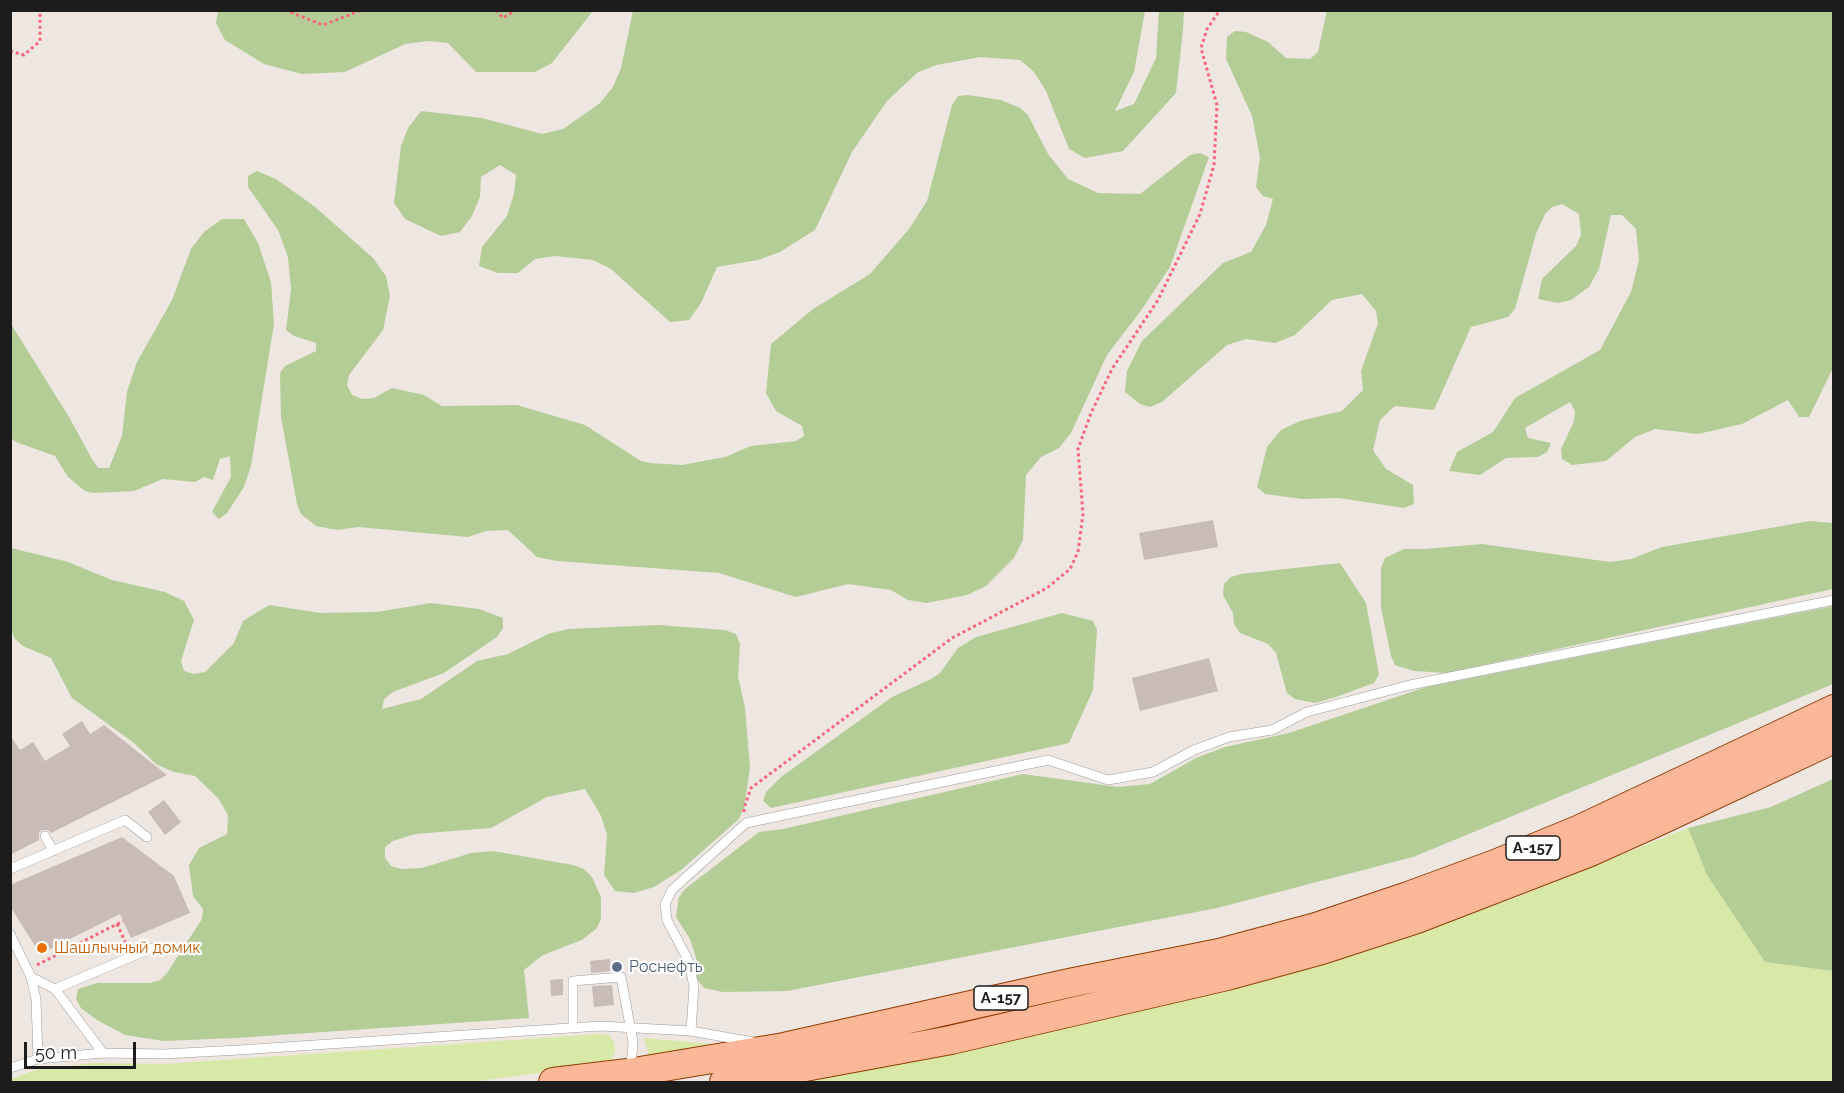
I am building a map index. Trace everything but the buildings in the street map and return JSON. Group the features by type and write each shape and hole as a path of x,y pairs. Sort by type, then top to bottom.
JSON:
{"main road":[{"name":"А-157","path":"724,1083 787,1059 1074,982 1219,953 1316,927 1474,872 1580,829 1833,709"},
{"name":"А-157","path":"553,1083 627,1078 951,1040 1227,976 1322,950 1417,919 1588,853 1833,739"}],"lane":[{"path":"692,1031 694,987 688,960 667,920 665,904 672,890 746,823 1048,760 1108,780 1153,772 1194,750 1229,737 1272,730 1307,712 1410,685 1833,600"},
{"path":"10,869 125,820 147,837"},
{"path":"45,836 53,850"},
{"path":"10,934 31,977 36,999 38,1059"},
{"path":"55,989 152,948"},
{"path":"10,959 20,953"},
{"path":"31,977 55,989 103,1053"},
{"path":"573,1027 573,981 621,977 631,1027 632,1056 627,1078"},
{"path":"10,1068 38,1059 103,1053 164,1054 239,1050 573,1027 631,1027 692,1031 787,1059"}],"path":[{"path":"10,51 24,55 40,41 40,10"},
{"path":"285,10 324,26 362,10"},
{"path":"496,10 503,18 516,10"},
{"path":"746,823 744,808 752,789 952,638 1047,588 1070,569 1078,552 1083,513 1078,448 1091,413 1112,369 1158,300 1200,213 1214,165 1217,105 1201,48 1207,29 1220,10"},
{"path":"43,962 123,921"},
{"path":"117,924 126,944"},
{"path":"76,936 79,943"}],"green space":[{"path":"218,10 593,11 552,63 535,72 476,72 448,43 428,41 405,44 345,72 302,74 264,64 225,40 216,23"},
{"path":"1327,10 1833,11 1833,368 1809,417 1799,417 1788,400 1742,424 1698,434 1655,429 1635,437 1606,461 1572,465 1562,459 1561,449 1574,421 1575,411 1570,402 1525,428 1528,438 1551,443 1547,452 1538,457 1506,458 1480,475 1449,471 1457,452 1493,432 1515,398 1600,350 1631,292 1639,260 1636,229 1622,215 1611,215 1599,269 1589,287 1571,300 1558,303 1538,299 1542,279 1576,246 1581,235 1579,214 1562,204 1552,207 1545,214 1536,234 1515,309 1508,317 1471,327 1434,410 1395,406 1380,420 1373,450 1386,469 1413,485 1414,504 1404,508 1339,498 1302,499 1265,494 1257,487 1267,447 1281,430 1300,421 1342,411 1363,390 1361,371 1378,323 1376,311 1362,294 1332,300 1295,335 1275,343 1246,339 1227,345 1162,402 1150,407 1140,404 1125,392 1127,371 1142,341 1223,263 1251,252 1266,225 1273,199 1263,196 1256,187 1260,157 1252,116 1226,59 1227,37 1235,31 1246,32 1268,42 1286,58 1310,59 1318,52"},
{"path":"633,11 1145,11 1134,72 1115,111 1134,104 1156,58 1159,11 1184,11 1176,93 1123,151 1085,158 1069,149 1046,91 1034,72 1020,60 980,57 937,65 918,72 887,101 852,152 815,230 780,252 758,260 717,267 701,303 689,320 670,322 611,269 593,260 555,256 535,259 518,273 498,273 479,266 482,247 507,216 514,194 516,175 500,165 481,177 480,197 472,216 460,232 441,236 405,219 394,203 401,146 408,128 421,111 482,118 542,134 563,129 600,103 613,87 621,68"},
{"path":"968,95 1001,100 1020,108 1028,115 1048,154 1068,179 1098,193 1140,194 1190,155 1200,153 1209,157 1170,267 1140,312 1107,355 1071,433 1059,448 1041,457 1026,475 1023,540 1014,558 986,586 967,595 927,603 908,600 891,590 848,584 796,597 719,573 557,561 537,557 508,530 486,531 468,537 358,527 337,530 316,526 301,514 297,504 281,417 280,373 285,366 316,351 316,343 294,336 286,330 291,289 288,257 278,230 248,187 248,176 257,171 276,179 314,206 373,258 386,276 390,296 383,330 349,375 347,385 352,395 362,399 374,398 392,388 424,395 442,406 517,405 585,425 641,461 682,465 725,457 751,446 796,441 804,436 802,426 776,411 766,393 771,344 813,309 870,274 909,229 927,201 952,105 958,96"},
{"path":"222,219 244,219 258,243 271,282 274,324 251,466 244,487 227,513 219,519 212,512 231,477 230,456 220,459 213,480 204,477 195,482 163,479 134,491 94,493 85,491 68,477 55,456 16,442 11,438 11,324 98,468 109,468 122,436 127,391 137,362 172,300 191,249 204,232"},
{"path":"1810,521 1833,523 1833,589 1447,673 1414,671 1395,665 1391,656 1381,608 1381,568 1385,558 1404,549 1482,544 1610,562 1631,559 1662,547"},
{"path":"11,548 68,562 112,580 165,592 184,601 194,620 181,661 184,671 194,674 205,672 234,643 243,621 269,605 320,613 377,612 431,603 479,609 503,618 503,628 497,637 444,673 393,692 384,699 382,709 421,699 477,661 508,654 548,634 568,629 658,625 725,630 736,634 740,644 738,676 745,708 750,768 744,808 739,819 681,870 654,887 634,893 615,891 604,875 607,834 601,816 585,789 547,797 491,828 415,834 393,841 385,847 385,858 391,866 401,869 422,868 471,853 493,851 573,865 584,869 592,877 601,897 601,919 597,928 582,940 543,955 524,970 529,1018 164,1041 125,1035 97,1020 81,1008 76,999 78,989 97,983 150,983 160,980 167,973 202,919 203,909 193,896 189,865 199,848 227,834 228,815 218,798 195,776 174,772 156,764 134,743 72,698 51,658 23,646 15,639 10,627"},
{"path":"1340,563 1366,603 1379,675 1374,683 1315,703 1295,699 1287,693 1276,653 1268,644 1240,633 1234,624 1233,613 1223,595 1224,584 1231,577 1241,574"},
{"path":"1833,606 1833,684 1413,857 1217,908 787,991 723,992 704,988 697,979 697,961 690,939 676,917 679,897 685,889 759,832 783,829 1023,774 1118,787 1150,784 1196,758 1225,747 1289,733 1426,687"},
{"path":"1062,613 1093,621 1097,630 1093,690 1069,743 771,808 763,801 766,792 781,777 892,697 940,673 958,648 976,637"},
{"path":"1833,779 1833,971 1765,962 1707,875 1688,828 1771,807"},
{"path":"1688,828 1707,875 1765,962 1833,971 1833,1082 772,1082 1317,964 1507,901"},
{"path":"609,1035 614,1042 615,1052 611,1060 603,1065 469,1082 11,1082 10,1079 36,1070 93,1063 164,1064"},
{"path":"644,1038 724,1045 647,1060 648,1052"}],"place":[{"name":"Шашлычный домик","path":"42,948"},
{"name":"Роснефть","path":"617,967"}]}
